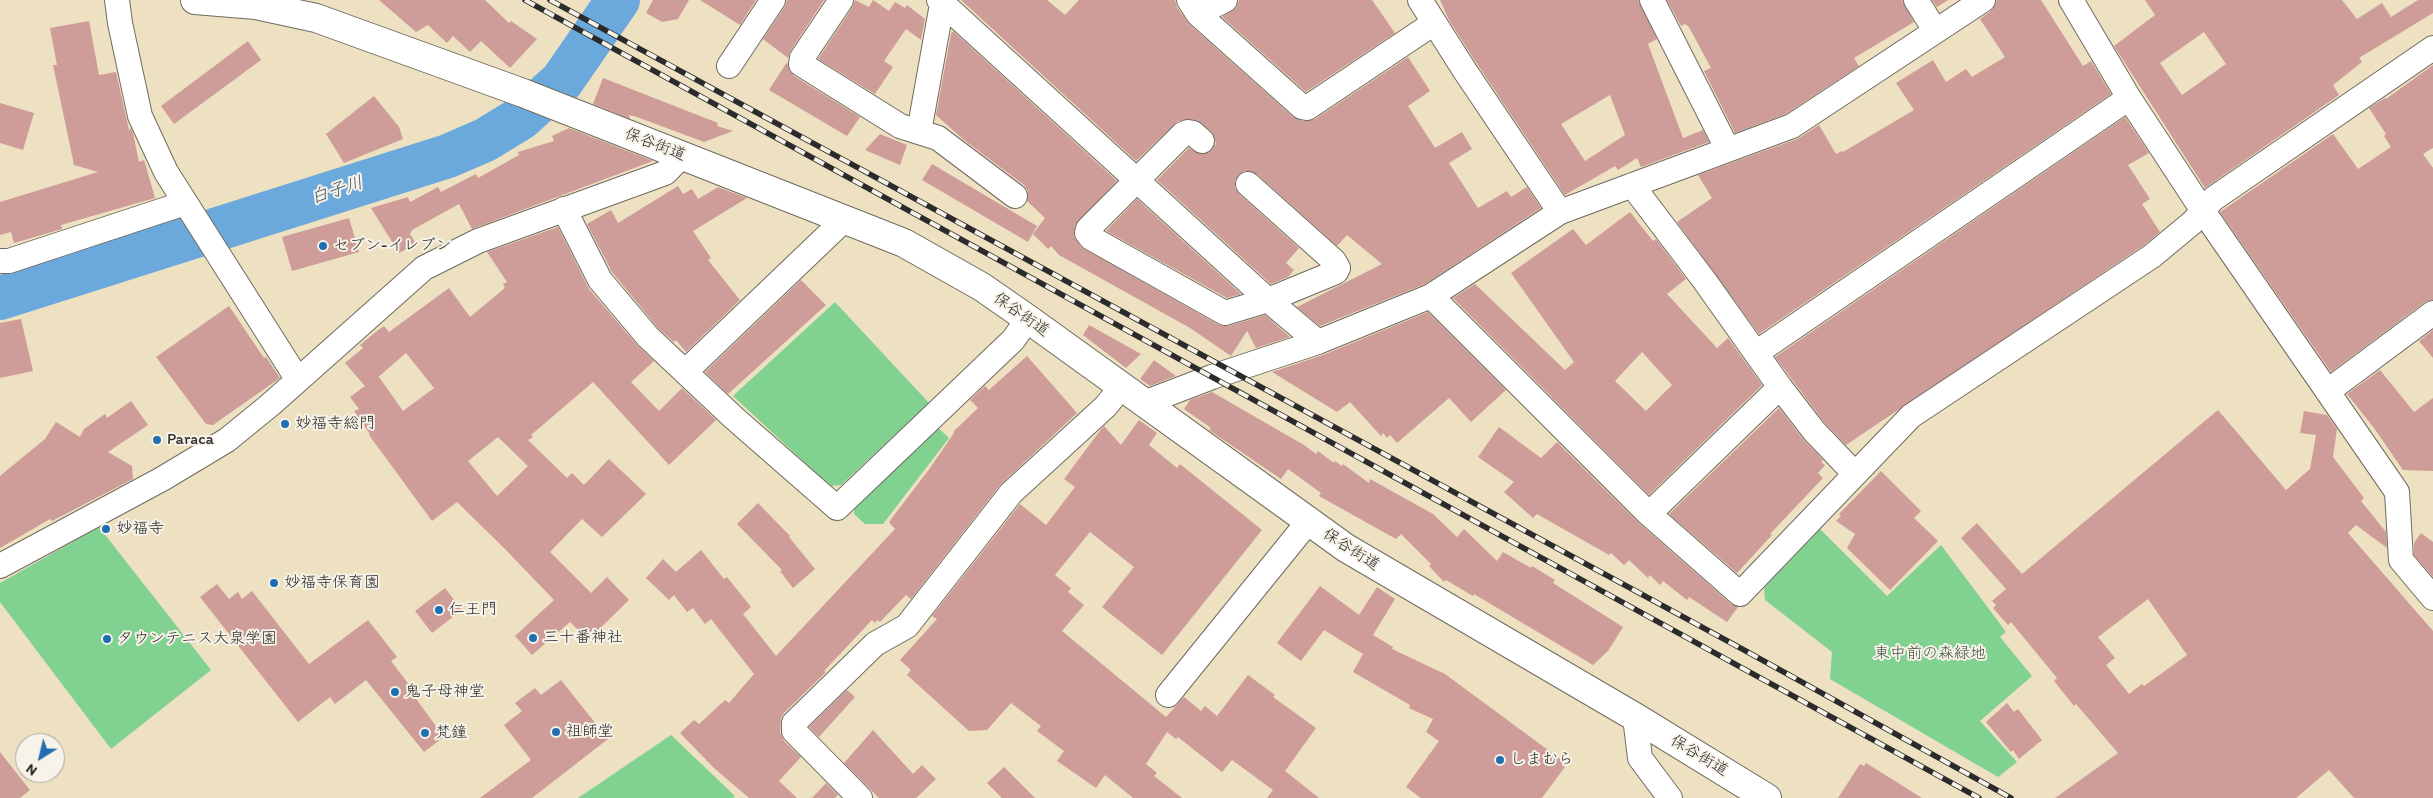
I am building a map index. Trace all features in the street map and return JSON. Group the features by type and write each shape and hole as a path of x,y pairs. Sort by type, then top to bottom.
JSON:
{"main road":[{"name":"保谷街道","path":"195,0 256,5 316,18 523,93 904,243 943,264 1028,319 1308,522 1375,566 1635,718 1767,798"}],"street":[{"path":"117,0 120,24 140,116 166,172 298,380"},
{"path":"729,66 773,0"},
{"path":"841,0 802,58 801,64 900,126 938,138 1015,196"},
{"path":"1193,7 1225,0"},
{"path":"1420,0 1560,212"},
{"path":"1652,0 1728,148"},
{"path":"1916,0 1935,30"},
{"path":"1144,404 1212,377 1318,342 1431,296 1560,212 1728,148 1792,126 1848,91 1935,30 1983,0"},
{"path":"2071,0 2129,98 2203,211 2397,492 2401,560 2433,598"},
{"path":"919,132 940,2"},
{"path":"940,2 1268,300 1318,342"},
{"path":"1193,7 1297,105 1307,108 1434,23"},
{"path":"1431,296 1649,514 1740,594 1911,416 2152,256 2193,222 2221,194 2433,48"},
{"path":"1756,353 2129,98"},
{"path":"1202,142 1193,133 1183,134 1088,229 1087,233 1090,238 1218,311 1232,312 1333,275 1338,268 1334,261 1248,184"},
{"path":"0,566 162,479 218,446 270,405 424,268 478,241 664,173 683,155"},
{"path":"1632,185 1780,387 1814,430 1855,474"},
{"path":"564,209 600,280 648,337 837,508 1013,340 1028,319"},
{"path":"0,261 9,261 190,211"},
{"path":"685,372 845,219"},
{"path":"2328,391 2433,314"},
{"path":"860,798 794,731 794,723 875,644 907,626 1011,493 1106,406 1121,387"},
{"path":"1649,514 1780,387"},
{"path":"1168,695 1308,522"},
{"path":"1635,718 1640,758 1670,798"}],"green space":[{"path":"835,302 929,403 841,485 830,486 733,396"},
{"path":"936,426 949,438 883,524 865,524 854,514 855,504"},
{"name":"タウンテニス大泉学園","path":"99,527 211,670 111,749 0,602 0,583"},
{"name":"東中前の森緑地","path":"1820,529 1887,596 1941,545 2006,632 2000,637 2032,676 1980,721 2017,762 1998,777 1830,679 1832,652 1765,600 1764,588"},
{"path":"671,735 735,796 733,798 578,798"}],"building":[{"path":"379,0 485,0 509,23 511,21 537,39 510,68 481,41 470,52 453,36 447,43 428,25 416,32"},
{"path":"653,0 689,0 678,19 662,22 646,13"},
{"path":"700,0 756,0 740,25"},
{"path":"787,0 824,0 791,50 788,58 763,39 784,8"},
{"path":"855,0 869,7 873,0 889,11 895,2 905,8 907,5 925,19 921,40 906,29 884,61 893,67 875,94 818,59 852,8"},
{"path":"961,0 1047,0 1065,15 1079,0 1175,0 1177,7 1189,24 1293,117 1304,121 1315,119 1408,57 1430,91 1408,106 1435,148 1462,132 1472,149 1449,163 1478,208 1507,191 1511,197 1527,187 1541,208 1425,284 1320,326 1297,307 1382,264 1347,235 1337,246 1257,174 1244,171 1238,175 1235,181 1235,188 1239,194 1299,248 1286,263 1294,270 1288,277 1271,284 1157,180 1189,148 1200,154 1212,150 1216,143 1211,131 1196,120 1178,121 1136,161"},
{"path":"1239,0 1372,0 1395,33 1306,92 1222,17 1236,8"},
{"path":"1440,0 1638,0 1657,39 1648,44 1683,138 1703,130 1709,142 1641,167 1637,158 1618,170 1615,166 1565,195 1449,20","holes":["1610,95 1625,135 1585,161 1561,124"]},
{"path":"1667,0 1902,0 1914,22 1854,58 1859,66 1786,114 1735,133 1704,71 1711,68 1689,27 1685,24 1681,26"},
{"path":"1932,0 1948,0 1937,7"},
{"path":"1997,0 2041,0 2083,66 2091,61 2111,94 1759,334 1677,222 1712,198 1698,175 1797,139 1819,125 1836,154 1843,152 1914,110 1896,83 1933,60 1946,82 1966,69 1972,77 2005,57 1980,19 1991,11"},
{"path":"2145,0 2342,0 2357,19 2382,3 2391,17 2418,0 2433,0 2433,13 2359,58 2362,62 2333,85 2339,95 2205,188 2114,46 2155,15","holes":["2204,32 2226,64 2182,95 2160,63"]},
{"path":"89,21 99,75 116,72 129,130 131,128 133,133 139,162 144,160 155,198 61,225 62,229 14,243 11,232 0,235 0,202 98,172 74,165 53,65 57,65 50,28"},
{"path":"953,31 1117,181 1075,225 1074,236 1081,247 1219,325 1229,326 1265,315 1290,337 1256,348 1247,331 1231,356 1190,328 1059,255 1051,246 1048,249 1033,234 1045,218 1027,201 1028,191 1024,185 964,140 936,115"},
{"path":"248,41 261,60 174,124 161,106"},
{"path":"787,62 789,70 794,76 860,117 847,136 769,90"},
{"path":"2433,65 2433,148 2423,154 2433,168 2433,300 2425,302 2331,372 2220,212 2333,134 2358,169 2391,147 2384,136 2386,134 2369,108 2386,99"},
{"path":"603,78 718,123 717,126 733,131 704,142 629,115 630,119 593,104"},
{"path":"374,96 399,127 403,139 344,163 326,134"},
{"path":"0,103 34,113 23,150 0,143"},
{"path":"2125,117 2149,153 2128,165 2150,199 2142,204 2160,232 2144,245 1846,445 1824,422 1775,357"},
{"path":"569,128 653,161 472,229 459,204 412,230 410,234 416,244 399,253 371,208 408,197 410,202 438,187 441,192 476,174 478,178 519,155 518,152 554,141 552,136"},
{"path":"880,134 907,145 900,165 865,150"},
{"path":"932,164 1037,226 1028,242 922,180"},
{"path":"678,186 683,194 692,189 698,199 718,187 747,198 693,231 711,258 708,260 740,300 686,352 676,340 674,342 658,328 612,272 587,224 611,210 618,223"},
{"path":"1137,199 1241,294 1227,298 1106,231"},
{"path":"1630,212 1653,241 1656,239 1686,279 1667,294 1717,348 1728,338 1762,385 1649,495 1453,298 1475,284 1565,370 1574,362 1511,273 1573,229 1586,245","holes":["1642,352 1672,385 1646,411 1615,381"]},
{"path":"349,218 359,252 292,271 282,237"},
{"path":"558,227 589,289 638,346 654,361 631,382 659,411 682,388 716,420 669,465 593,382 531,435 533,437 528,440 567,478 572,473 584,485 609,459 646,494 602,537 582,519 550,552 591,593 607,577 629,600 588,640 570,622 532,655 515,636 554,600 457,502 432,521 369,435 354,411 359,409 350,397 365,386 345,363 363,348 360,345 377,331 384,326 389,332 449,288 470,317 505,288 503,284 507,282 487,252","holes":["406,353 434,388 403,411 379,377 376,379","498,437 528,466 497,496 468,461"]},
{"path":"801,280 826,305 728,394 705,372"},
{"path":"229,306 280,378 213,425 206,424 156,357"},
{"path":"1428,312 1506,390 1471,422 1449,398 1397,443 1390,435 1387,438 1383,433 1381,436 1350,402 1337,412 1272,372 1323,355"},
{"path":"21,319 33,371 0,378 0,323"},
{"path":"1089,325 1141,354 1126,368 1083,335"},
{"path":"2433,330 2433,358 2419,341"},
{"path":"1027,356 1077,413 1000,485 911,599 906,595 880,622 877,620 875,623 872,620 824,671 826,672 784,713 781,718 780,732 784,741 801,757 779,781 797,798 749,798 714,768 680,733 694,720 699,724 725,700 729,703 754,674 711,619 705,624 693,608 687,612 674,595 669,600 646,578 663,559 676,572 701,550 724,579 727,577 751,607 743,614 776,656 895,529 889,522 930,468 953,432 978,408 970,400 985,386 989,390"},
{"path":"1154,360 1176,376 1150,386 1140,379"},
{"path":"2380,370 2414,412 2433,398 2433,471 2403,470 2374,428 2347,394"},
{"path":"1212,392 1304,445 1316,454 1318,451 1334,463 1335,461 1342,466 1343,464 1369,483 1370,479 1433,514 1457,537 1464,529 1497,561 1503,552 1531,568 1532,566 1555,580 1553,583 1623,627 1608,651 1593,665 1474,594 1473,596 1446,580 1444,582 1429,566 1431,564 1401,534 1396,539 1319,496 1321,493 1288,469 1281,479 1209,430 1211,428 1184,409 1190,400"},
{"path":"131,401 148,425 108,452 132,466 133,479 52,521 50,519 0,548 0,476 45,439 56,422 80,437 84,429 105,414 107,418"},
{"path":"1779,408 1803,439 1823,460 1821,462 1825,465 1818,473 1823,478 1770,534 1772,535 1737,573 1669,514"},
{"path":"2218,410 2286,490 2310,469 2316,435 2300,433 2304,411 2327,415 2337,429 2333,457 2364,498 2361,501 2386,532 2387,548 2356,525 2348,533 2433,631 2433,798 2354,798 2329,770 2296,798 2055,798 2118,753 2076,704 2074,706 2054,681 2057,678 2011,622 2008,625 1993,608 1996,605 1992,601 2006,589 1961,538 1977,523 2022,574","holes":["2148,599 2187,655 2144,686 2142,684 2129,694 2106,665 2115,658 2098,637"]},
{"path":"1139,420 1157,433 1149,445 1177,468 1180,464 1262,530 1162,655 1102,607 1134,567 1090,532 1055,575 1071,588 1068,592 1084,605 1062,631 1166,717 1184,697 1201,711 1205,706 1217,716 1248,675 1275,695 1273,697 1316,728 1285,771 1319,798 1267,798 1273,790 1232,760 1222,772 1178,737 1176,739 1167,732 1146,764 1157,773 1154,776 1182,798 1133,798 1105,775 1096,788 1057,761 1064,751 1037,731 1041,726 1011,703 987,730 969,731 907,675 911,670 900,660 937,619 932,616 1020,504 1046,525 1075,487 1064,479 1102,428 1104,426 1121,445"},
{"path":"1499,427 1541,458 1557,442 1640,524 1731,604 1738,607 1727,622 1689,597 1687,600 1663,581 1660,585 1650,575 1648,578 1629,560 1624,565 1611,553 1609,555 1537,514 1533,518 1504,492 1514,482 1478,457"},
{"path":"1881,471 1921,511 1914,518 1938,541 1890,590 1847,548 1855,534 1836,521 1841,516 1839,514"},
{"path":"758,503 790,536 815,569 793,588 780,571 782,570 737,524"},
{"path":"2421,533 2433,542 2433,577 2414,555 2414,543"},
{"path":"217,584 229,599 238,592 242,599 252,591 309,664 368,620 397,657 391,661 416,694 414,696 444,737 424,752 366,680 335,704 330,697 298,722 200,597"},
{"path":"1320,586 1359,615 1377,587 1395,599 1373,635 1393,647 1392,649 1445,674 1567,764 1542,798 1421,798 1406,787 1439,741 1426,732 1433,719 1409,708 1410,705 1353,672 1363,654 1324,630 1301,661 1277,643"},
{"name":"仁王門","path":"445,588 462,610 432,633 415,611"},
{"name":"祖師堂","path":"561,680 608,739 532,798 480,798 531,760 504,725 522,711 515,703 535,688 541,695"},
{"path":"847,690 855,697 819,737 809,727"},
{"path":"2007,703 2014,712 2018,709 2042,740 2019,759 2013,750 2011,752 1986,722"},
{"path":"873,730 913,774 922,765 936,779 916,798 879,798 844,763"},
{"path":"0,752 15,771 15,783 24,783 30,790 20,798 0,798"},
{"path":"1866,763 1922,798 1838,798 1860,764 1864,766"},
{"path":"1004,767 1035,798 1002,798 987,783"},
{"path":"826,783 838,795 835,798 812,798"}],"waterway":[{"name":"白子川","path":"0,298 448,156 485,140 521,118 562,81 618,0"}],"railway":[{"path":"525,0 1979,798"},
{"path":"550,0 1744,650 2011,798"}],"place":[{"name":"セブン-イレブン","path":"323,246"},
{"name":"妙福寺総門","path":"285,424"},
{"name":"Paraca","path":"157,440"},
{"name":"妙福寺","path":"106,529"},
{"name":"妙福寺保育園","path":"274,583"},
{"name":"仁王門","path":"439,610"},
{"name":"三十番神社","path":"533,638"},
{"name":"タウンテニス大泉学園","path":"107,639"},
{"name":"鬼子母神堂","path":"395,692"},
{"name":"祖師堂","path":"556,732"},
{"name":"梵鐘","path":"425,733"},
{"name":"しまむら","path":"1500,760"}]}
